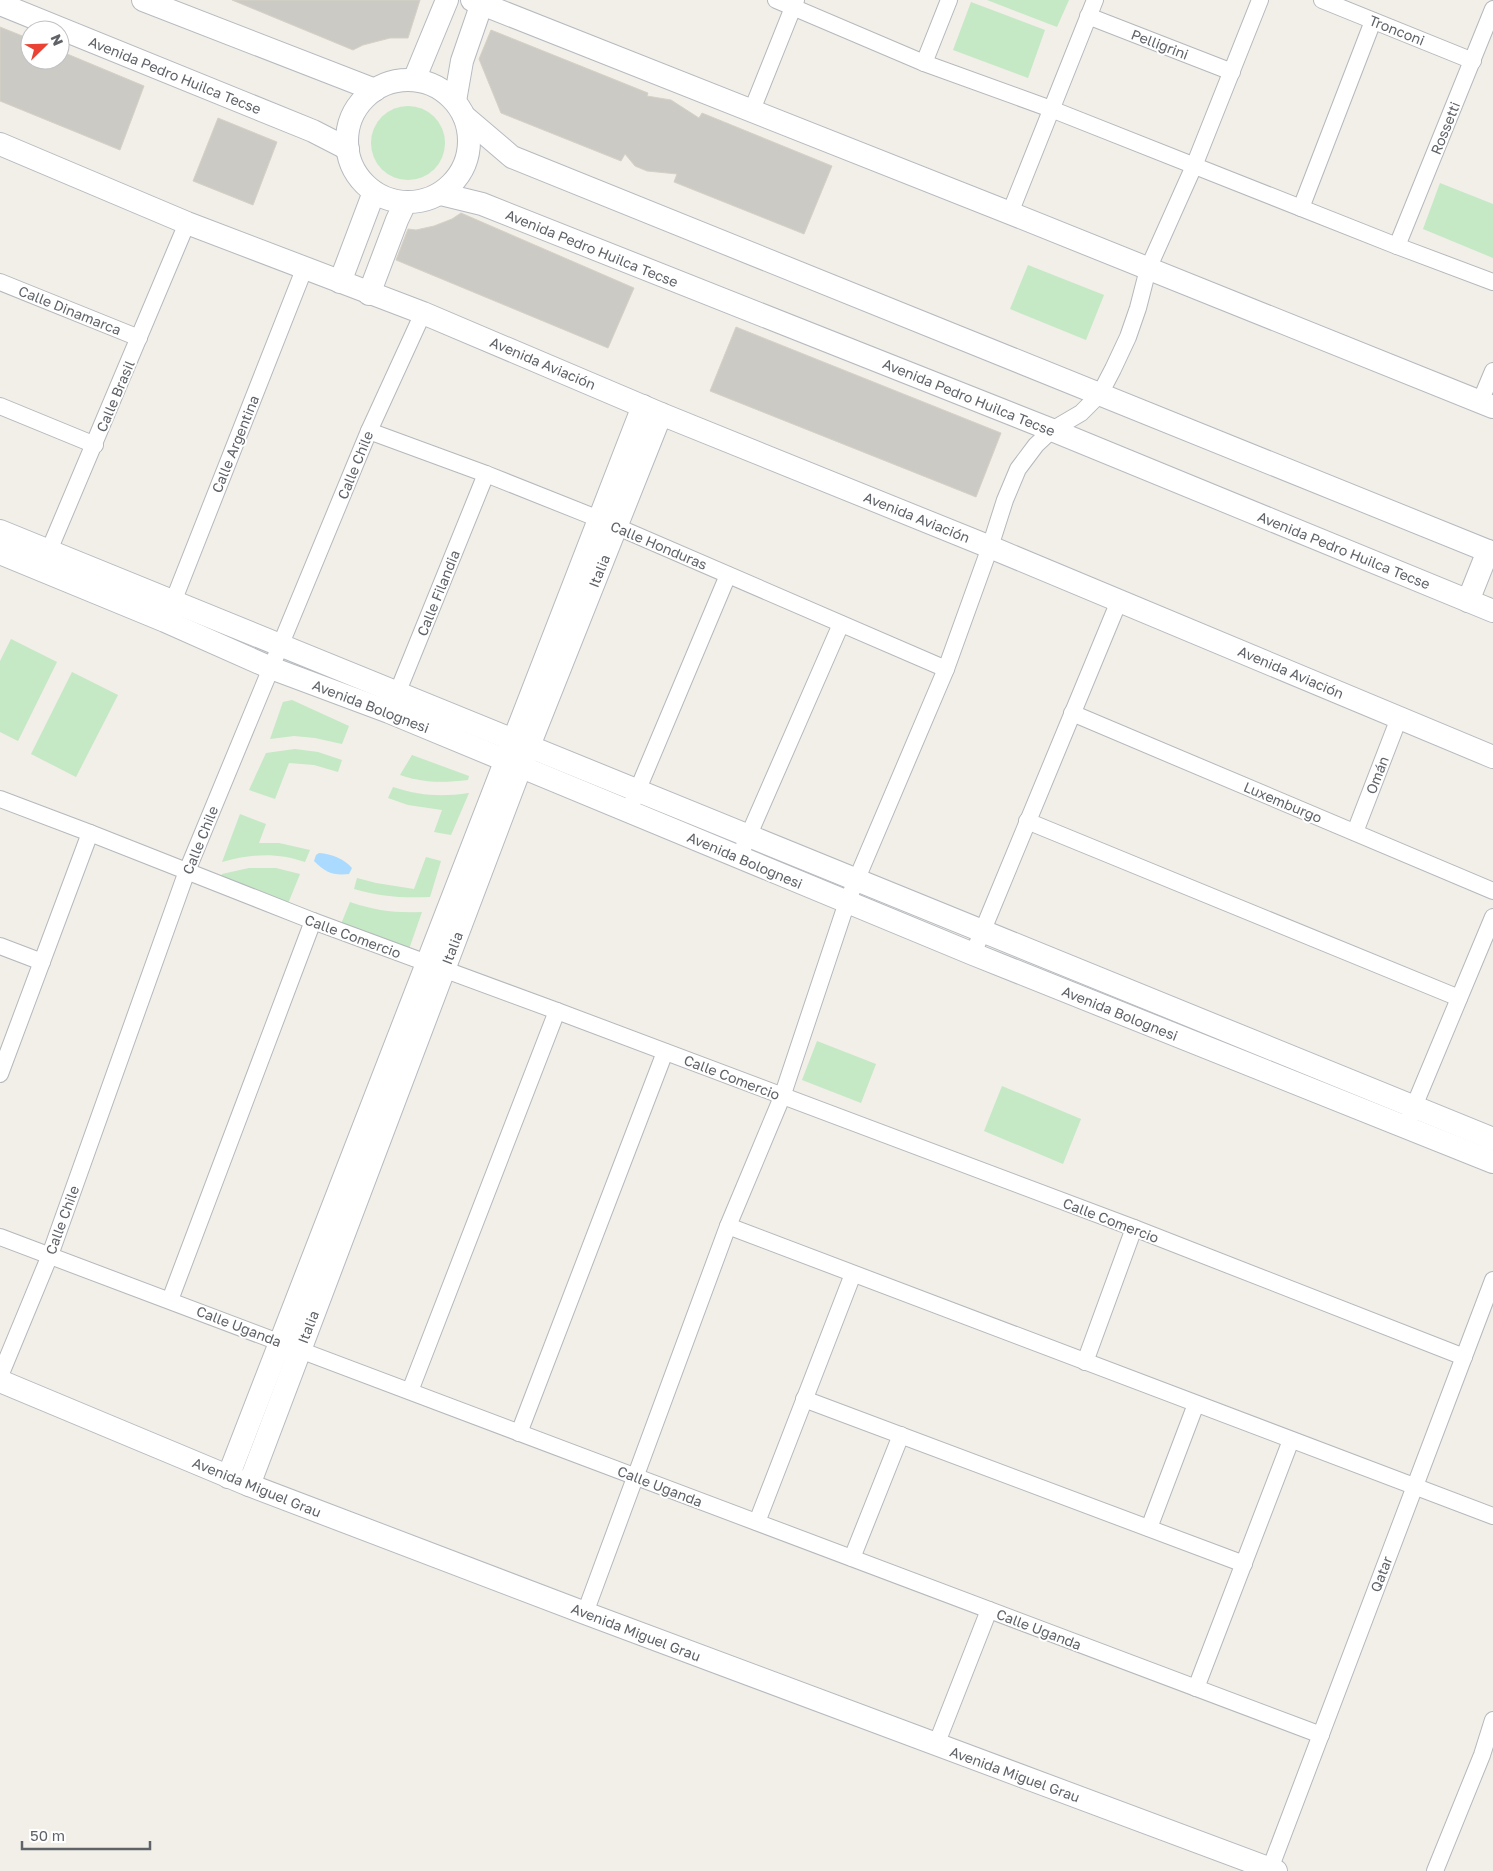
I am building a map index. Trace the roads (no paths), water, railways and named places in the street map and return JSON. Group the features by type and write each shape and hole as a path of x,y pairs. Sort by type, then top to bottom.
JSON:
{"street":[{"path":"143,0 375,90"},
{"path":"414,80 447,0"},
{"path":"776,0 795,3 924,63 1051,109 1493,282"},
{"path":"924,63 949,0"},
{"path":"1010,213 1095,0"},
{"path":"585,1613 728,1226 782,1097 847,902 946,668 1005,500 1018,469 1036,445 1052,430 1081,414 1100,394 1128,337 1148,269 1194,166 1260,0"},
{"name":"Tronconi","path":"1322,0 1473,61"},
{"path":"1468,601 1491,547 1100,394 512,157 459,108 442,90 428,83 414,80 399,81 386,84 375,90 362,101 353,116 348,132 348,149 352,166 361,180 374,192 389,200 405,203 430,199 441,194 454,182 464,167 469,150 469,132 459,108 462,61 479,1 1487,404 1493,371"},
{"path":"752,110 795,3"},
{"name":"Avenida Pedro Huilca Tecse","path":"0,4 313,131 348,149"},
{"name":"Rossetti","path":"1397,246 1493,9"},
{"name":"Pelligrini","path":"1088,16 1232,72"},
{"path":"1301,208 1373,21"},
{"name":"Avenida Aviación","path":"0,144 187,223 423,313 652,410 1119,600 1493,757"},
{"path":"340,282 374,192"},
{"name":"Avenida Pedro Huilca Tecse","path":"441,194 482,204 1052,430 1493,611"},
{"path":"370,294 405,203"},
{"name":"Calle Brasil","path":"46,560 187,223"},
{"name":"Calle Argentina","path":"169,611 305,267"},
{"name":"Calle Dinamarca","path":"0,282 139,338"},
{"name":"Calle Chile","path":"0,1376 50,1255 187,871 369,431 423,313"},
{"path":"0,406 95,445"},
{"name":"Italia","path":"249,1486 290,1346 517,752 652,410"},
{"name":"Calle Honduras","path":"369,431 486,474 608,523 946,668"},
{"name":"Calle Filandia","path":"393,702 486,474"},
{"name":"Avenida Bolognesi","path":"0,531 46,560 169,611 281,646 393,702 517,752 638,790 1493,1139"},
{"name":"Avenida Bolognesi","path":"0,553 46,560"},
{"path":"629,811 728,575"},
{"path":"973,954 1119,600"},
{"name":"Avenida Bolognesi","path":"169,611 271,668 393,702"},
{"path":"739,858 841,624"},
{"name":"Luxemburgo","path":"1072,713 1493,890"},
{"name":"Omán","path":"1355,832 1399,718"},
{"name":"Avenida Bolognesi","path":"517,752 629,811 739,858 973,954 1493,1162"},
{"name":"Calle Comercio","path":"0,799 90,832 313,921 558,1011 782,1097 1134,1228 1464,1357"},
{"path":"1028,821 1459,998"},
{"path":"0,1074 90,832"},
{"path":"1405,1127 1493,917"},
{"path":"170,1300 313,921"},
{"path":"0,946 42,962"},
{"path":"410,1392 558,1011"},
{"path":"519,1433 665,1052"},
{"path":"728,1226 1493,1516"},
{"path":"1085,1362 1134,1228"},
{"name":"Calle Uganda","path":"0,1237 1321,1735"},
{"path":"757,1522 853,1274"},
{"name":"Qatar","path":"1272,1870 1493,1280"},
{"path":"228,1476 290,1346"},
{"name":"Avenida Miguel Grau","path":"0,1382 249,1486 1272,1870"},
{"path":"804,1399 1244,1564"},
{"path":"1149,1528 1196,1404"},
{"path":"852,1558 900,1435"},
{"path":"1196,1688 1291,1440"},
{"path":"936,1744 989,1610"},
{"path":"1435,1871 1482,1755 1493,1720"}],"water":[{"path":"319,853 329,854 345,862 352,868 349,874 334,874 322,868 314,861"}]}
